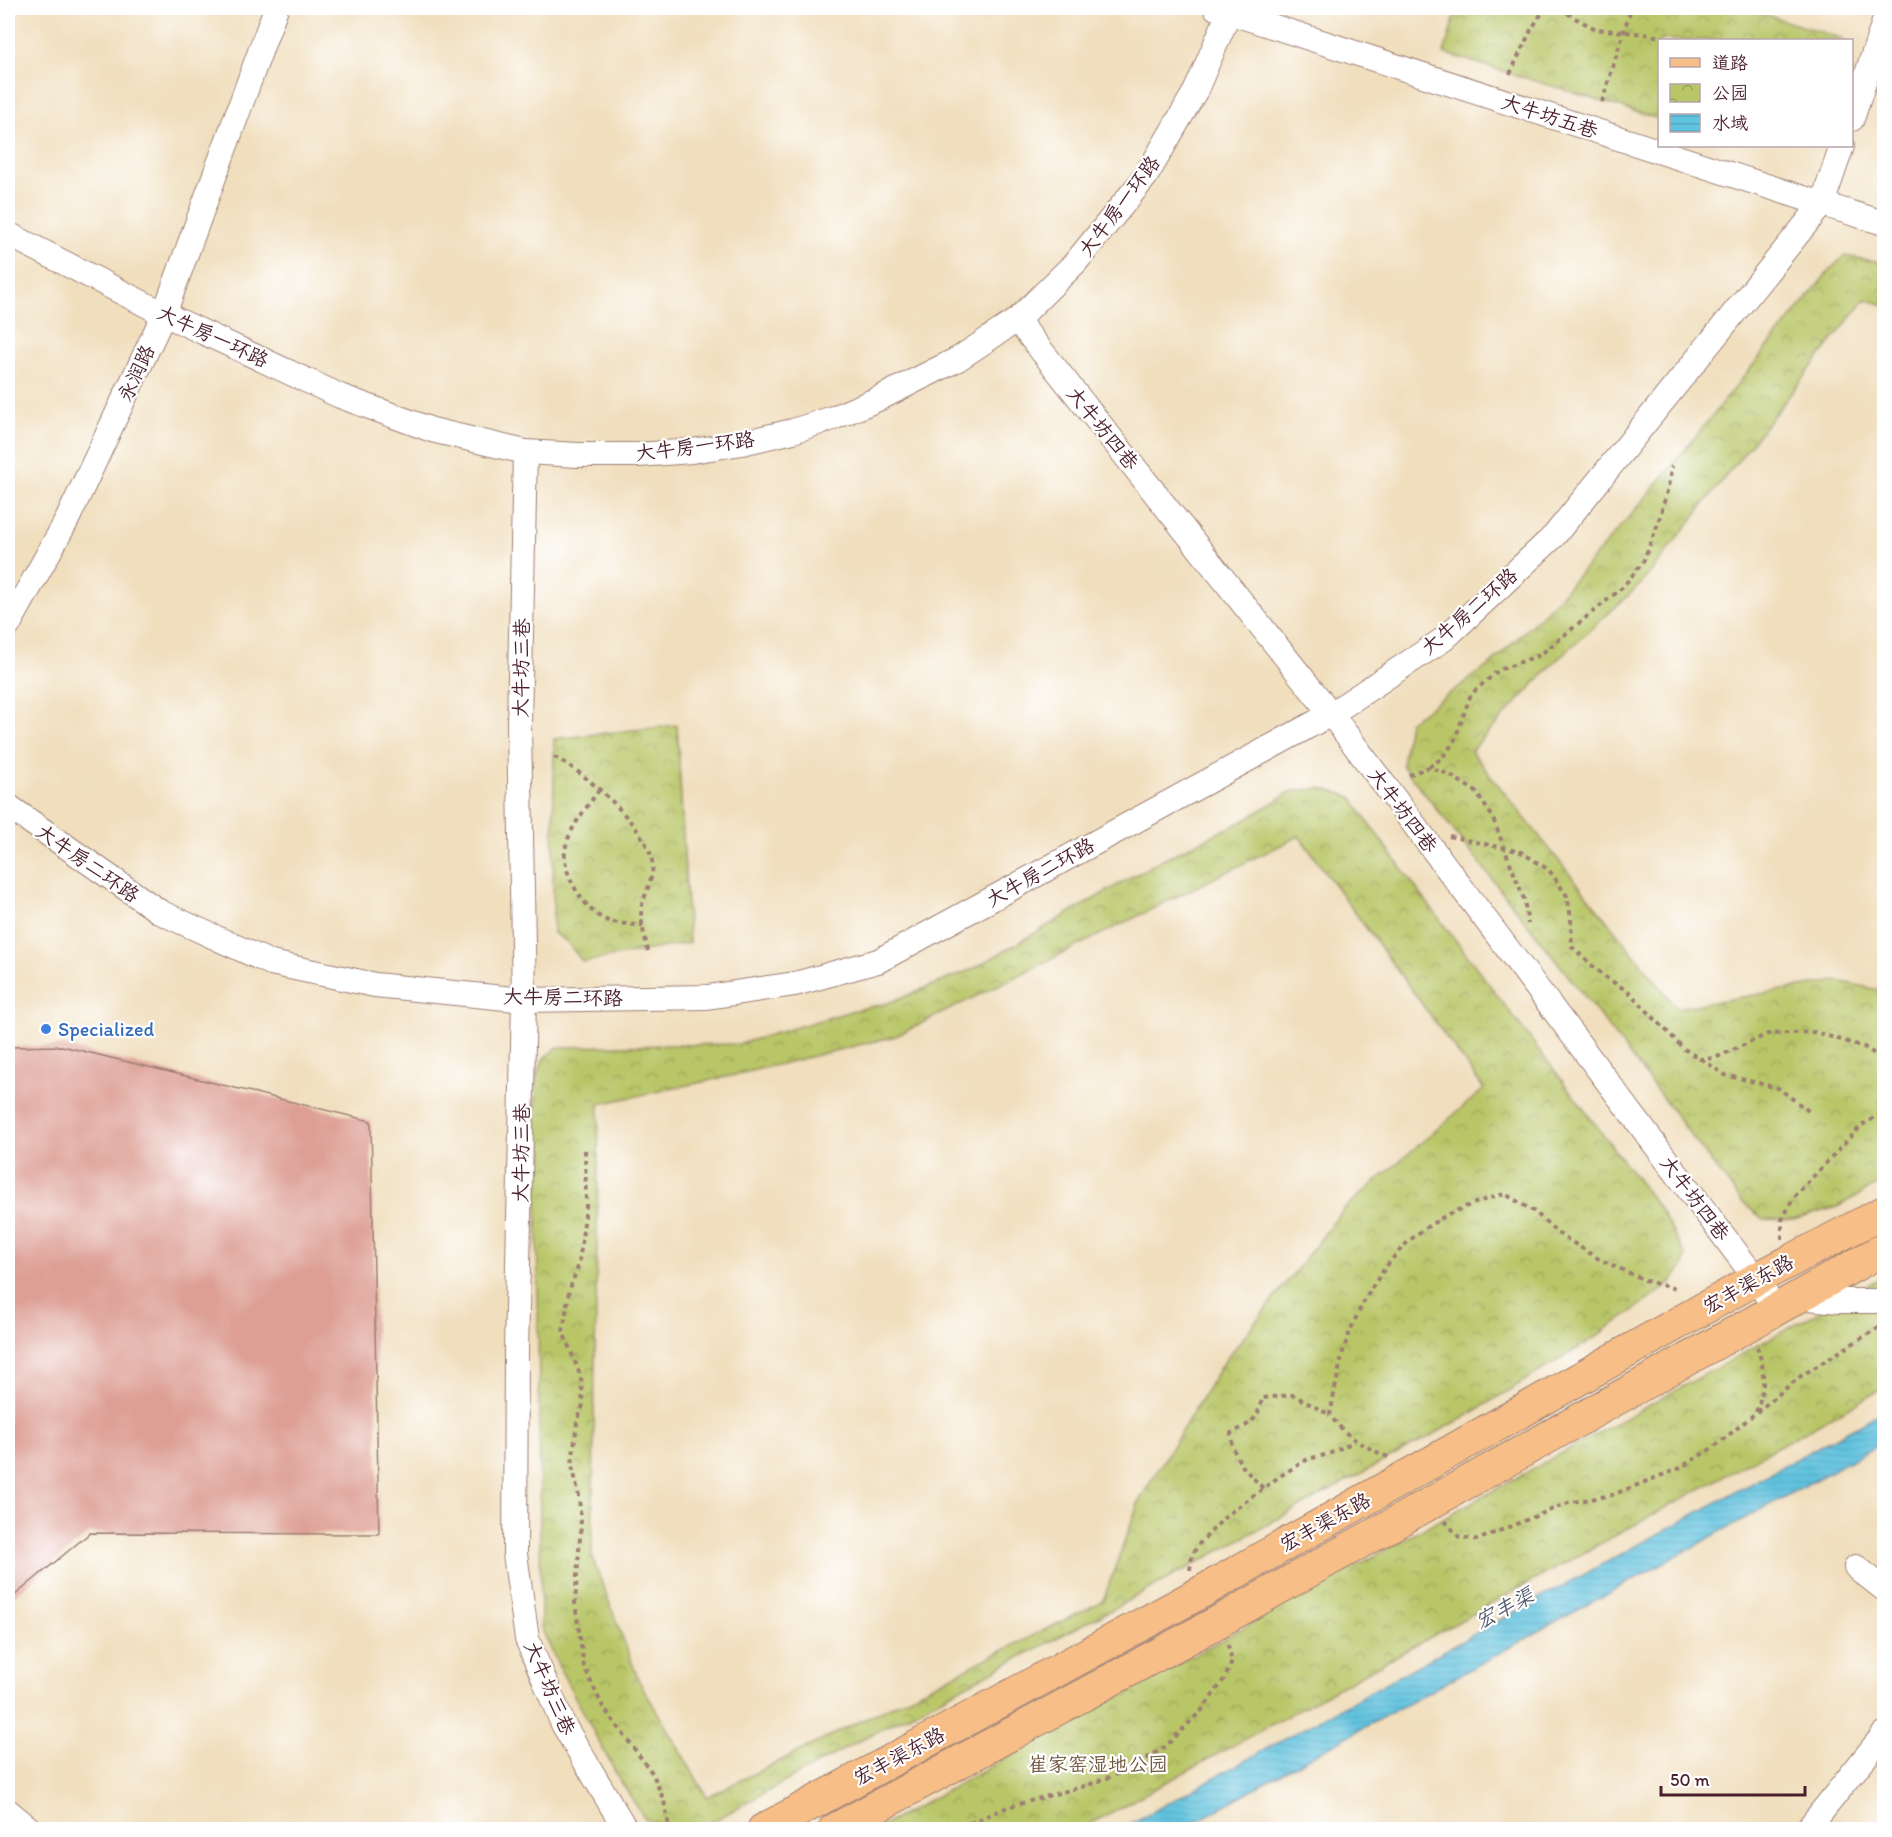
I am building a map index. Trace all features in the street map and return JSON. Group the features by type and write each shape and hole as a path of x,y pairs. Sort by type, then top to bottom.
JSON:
{"main road":[{"name":"宏丰渠东路","path":"763,1830 1196,1595 1769,1272 1884,1212"},
{"name":"宏丰渠东路","path":"834,1830 1218,1622 1884,1249"}],"street":[{"name":"永润路","path":"8,626 67,520 164,314 276,8"},
{"name":"大牛房一环路","path":"8,234 164,314 340,396 432,430 525,452 638,455 692,451 742,443 793,431 842,414 926,376 1017,320 1075,263 1146,176 1196,90 1225,9"},
{"name":"大牛坊五巷","path":"1225,9 1884,223"},
{"path":"1853,113 1884,22"},
{"name":"大牛房二环路","path":"8,806 160,912 271,963 375,985 524,1000 707,997 795,984 878,961 1331,714 1444,639 1554,536 1822,204 1842,147"},
{"name":"大牛坊四巷","path":"1017,320 1331,714 1416,827 1769,1272 1788,1303"},
{"name":"大牛坊三巷","path":"525,452 519,724 524,1000 516,1352 515,1554 527,1640 563,1724 626,1830"},
{"path":"1788,1303 1884,1301"},
{"path":"1856,1568 1884,1589"},
{"path":"1807,1830 1884,1734"},
{"path":"8,1811 31,1830"}],"path":[{"path":"1510,74 1531,30 1545,8"},
{"path":"1560,8 1596,29 1624,31 1669,39"},
{"path":"1602,102 1631,8"},
{"path":"1409,774 1429,767 1442,758 1454,742 1471,694 1499,670 1540,655 1622,588 1643,562 1658,524 1672,466"},
{"path":"554,757 587,777 629,820 643,839 652,860 650,883 641,907 648,951"},
{"path":"1429,767 1450,775 1476,791 1496,824 1524,899 1528,924"},
{"path":"599,790 573,828 565,851 568,869 574,886 585,905 605,919 643,926"},
{"path":"1416,827 1521,852 1549,870 1567,896 1571,918 1572,947 1605,977 1629,992 1684,1049 1725,1075 1778,1088 1810,1112"},
{"path":"1700,1059 1714,1058 1768,1034 1815,1032 1864,1047 1884,1060"},
{"path":"1769,1272 1782,1220 1794,1197 1862,1125 1884,1112"},
{"path":"585,1150 586,1206 579,1264 569,1291 563,1332 581,1377 583,1405 577,1422 572,1465 579,1496 580,1525 575,1602 584,1667 603,1707 652,1774 664,1801 668,1830"},
{"path":"1330,1415 1344,1351 1361,1308 1374,1284 1407,1243 1438,1221 1482,1200 1505,1194 1535,1212 1559,1234 1599,1259 1647,1281 1676,1289"},
{"path":"1431,1503 1459,1537 1477,1540 1568,1503 1612,1495 1680,1468 1714,1447 1801,1376 1884,1324"},
{"path":"1744,1327 1756,1346 1763,1365 1763,1391 1756,1413"},
{"path":"1263,1488 1234,1454 1232,1440 1232,1433 1254,1420 1260,1410 1262,1398 1293,1395 1330,1415 1343,1433 1388,1457"},
{"path":"1196,1595 1189,1578 1192,1556 1198,1545 1227,1515 1308,1459 1329,1454 1356,1441"},
{"path":"953,1830 1008,1807 1088,1785 1129,1770 1166,1746 1202,1710 1225,1678 1232,1662 1226,1637 1218,1622"}],"green space":[{"path":"1457,8 1743,8 1844,39 1658,39 1658,119 1444,53"},
{"path":"1844,256 1884,263 1884,305 1865,299 1642,583 1560,657 1471,751 1677,1008 1837,981 1884,991 1884,1181 1837,1207 1793,1220 1763,1219 1742,1202 1596,1011 1402,765 1409,722 1491,664 1554,603 1654,488 1829,271"},
{"path":"677,725 689,943 583,962 566,941 553,933 554,739"},
{"path":"1321,788 1352,797 1419,892 1661,1211 1686,1256 1683,1267 1668,1286 1588,1342 1465,1417 1107,1612 866,1737 699,1829 674,1829 645,1819 618,1777 560,1669 541,1627 536,1078 544,1058 558,1047 739,1044 851,1011 888,1003 973,969 1161,860 1243,821 1292,791","holes":["1299,836 1484,1089 1344,1209 1221,1366 1139,1501 1103,1601 707,1797 639,1681 592,1557 599,1104 726,1077 896,1036"]},
{"name":"崔家窑湿地公园","path":"1884,1276 1884,1388 1081,1829 875,1830"}],"water":[{"path":"1884,1411 1884,1442 1272,1778 1184,1829 1121,1829 1502,1619"}],"building":[{"path":"62,1046 371,1121 379,1534 90,1533 8,1601 8,1047"}],"place":[{"name":"Specialized","path":"46,1029"}],"water label":[{"name":"宏丰渠","path":"1504,1608"}]}
